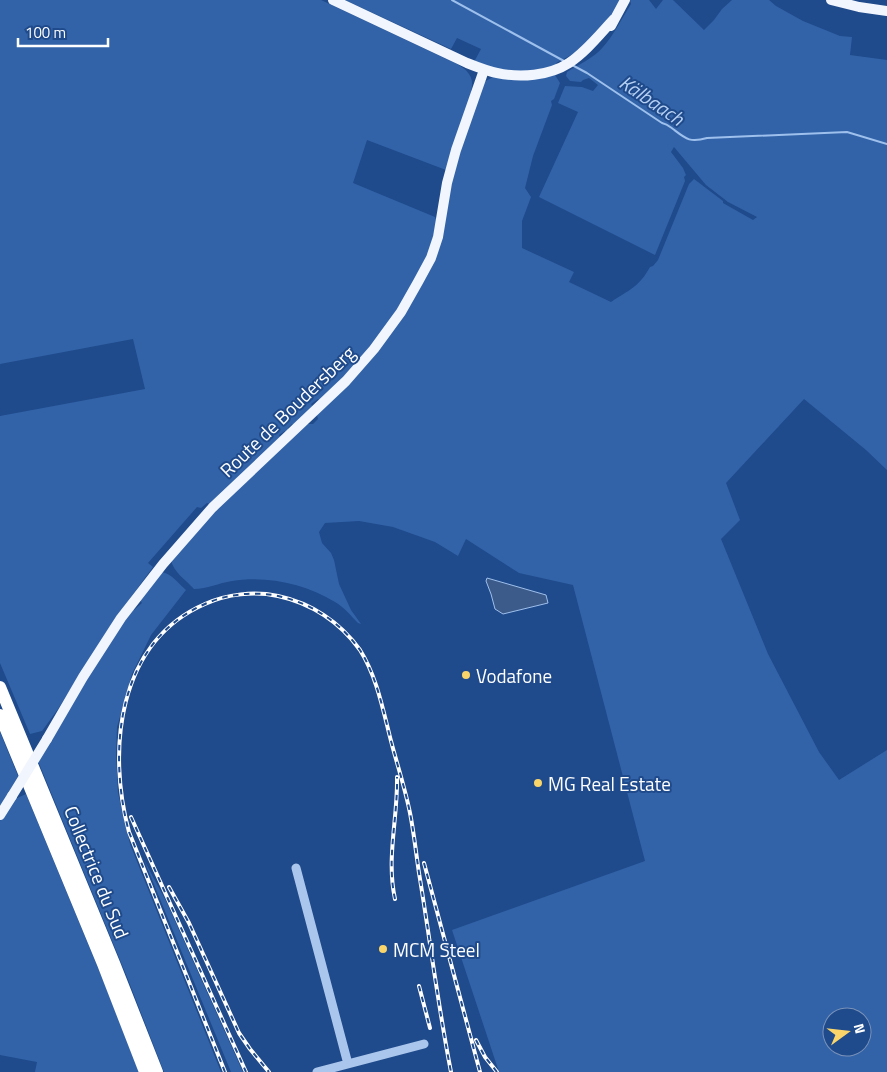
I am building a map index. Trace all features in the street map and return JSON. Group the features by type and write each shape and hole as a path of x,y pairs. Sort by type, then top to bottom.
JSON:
{"highway":[{"name":"Collectrice du Sud","path":"0,687 157,1072"},
{"name":"Collectrice du Sud","path":"0,715 103,964 145,1072"}],"main road":[{"path":"332,0 484,70 498,74 521,76 557,69 570,62 582,53 614,19 625,0"},
{"path":"831,0 860,7 887,10"},
{"name":"Route de Boudersberg","path":"0,815 83,677 121,618 163,564 218,503 346,381 374,349 401,312 418,282 438,237 447,183 456,150 484,70"}],"street":[{"path":"296,868 348,1064"},
{"path":"317,1072 424,1044"}],"shaded area":[{"path":"0,0 321,0 461,66 470,75 472,82 471,91 473,92 446,170 367,140 353,183 435,217 437,222 429,252 409,292 369,350 320,401 318,399 311,404 314,409 295,426 292,424 286,433 285,431 279,435 281,438 210,504 207,503 201,508 197,507 148,563 153,567 114,620 42,731 30,734 0,663 0,416 145,389 133,339 0,364"},
{"path":"345,0 621,0 607,24 573,54 556,63 557,65 517,72 490,69 474,62 481,49 457,38 451,49"},
{"path":"630,0 649,0 656,9 663,0 673,0 704,30 732,0 769,0 803,21 840,36 852,37 850,55 887,60 887,470 866,450 804,399 726,483 740,520 721,539 768,654 819,752 839,780 887,750 887,1072 499,1072 452,930 645,861 573,585 519,573 466,539 458,556 435,542 393,527 359,521 325,523 319,532 322,543 331,553 334,560 339,584 351,610 361,624 335,602 299,586 272,580 245,579 194,589 177,572 172,564 171,560 203,524 306,424 313,424 318,419 317,415 426,275 457,156 484,82 493,77 555,75 560,83 554,99 551,101 552,105 533,156 525,188 531,197 522,221 522,248 574,272 569,282 611,302 633,288 658,260 689,184 694,179 723,201 723,203 753,220 757,217 728,202 706,185 674,147 671,152 683,168 686,175 684,177 685,181 655,255 539,197 578,112 558,103 565,86 582,87 593,91 598,85 589,78 581,82 570,81 566,76 567,72 600,51 631,4"},
{"path":"161,572 171,576 186,590 151,635 132,674 117,727 118,793 130,844 221,1072 164,1072 38,761 105,647 133,609 142,603 140,600"},
{"path":"487,578 546,595 548,603 503,614 495,609 486,581"},
{"path":"0,732 18,776 0,808"},
{"path":"26,794 139,1072 35,1072 37,1062 0,1055 0,821 13,800"},
{"path":"144,860 166,901 243,1072 231,1072"}],"waterway":[{"name":"Kälbaach","path":"452,0 564,61"},
{"name":"Kälbaach","path":"572,65 688,139 847,132 887,144"}],"railway":[{"path":"225,1072 129,832 122,801 119,768 120,734 126,702 136,671 153,644 176,621 205,604 222,598 250,594 269,594 290,599 324,615 352,640 360,650 371,671 410,813 451,1072"},
{"path":"395,899 392,853 397,777"},
{"path":"131,817 246,1072"},
{"path":"424,863 480,1072"},
{"path":"169,887 189,923 239,1033 269,1072"},
{"path":"419,986 430,1028"},
{"path":"476,1040 485,1057 497,1072"}],"place":[{"name":"Vodafone","path":"466,675"},
{"name":"MG Real Estate","path":"538,783"},
{"name":"MCM Steel","path":"383,949"}]}
